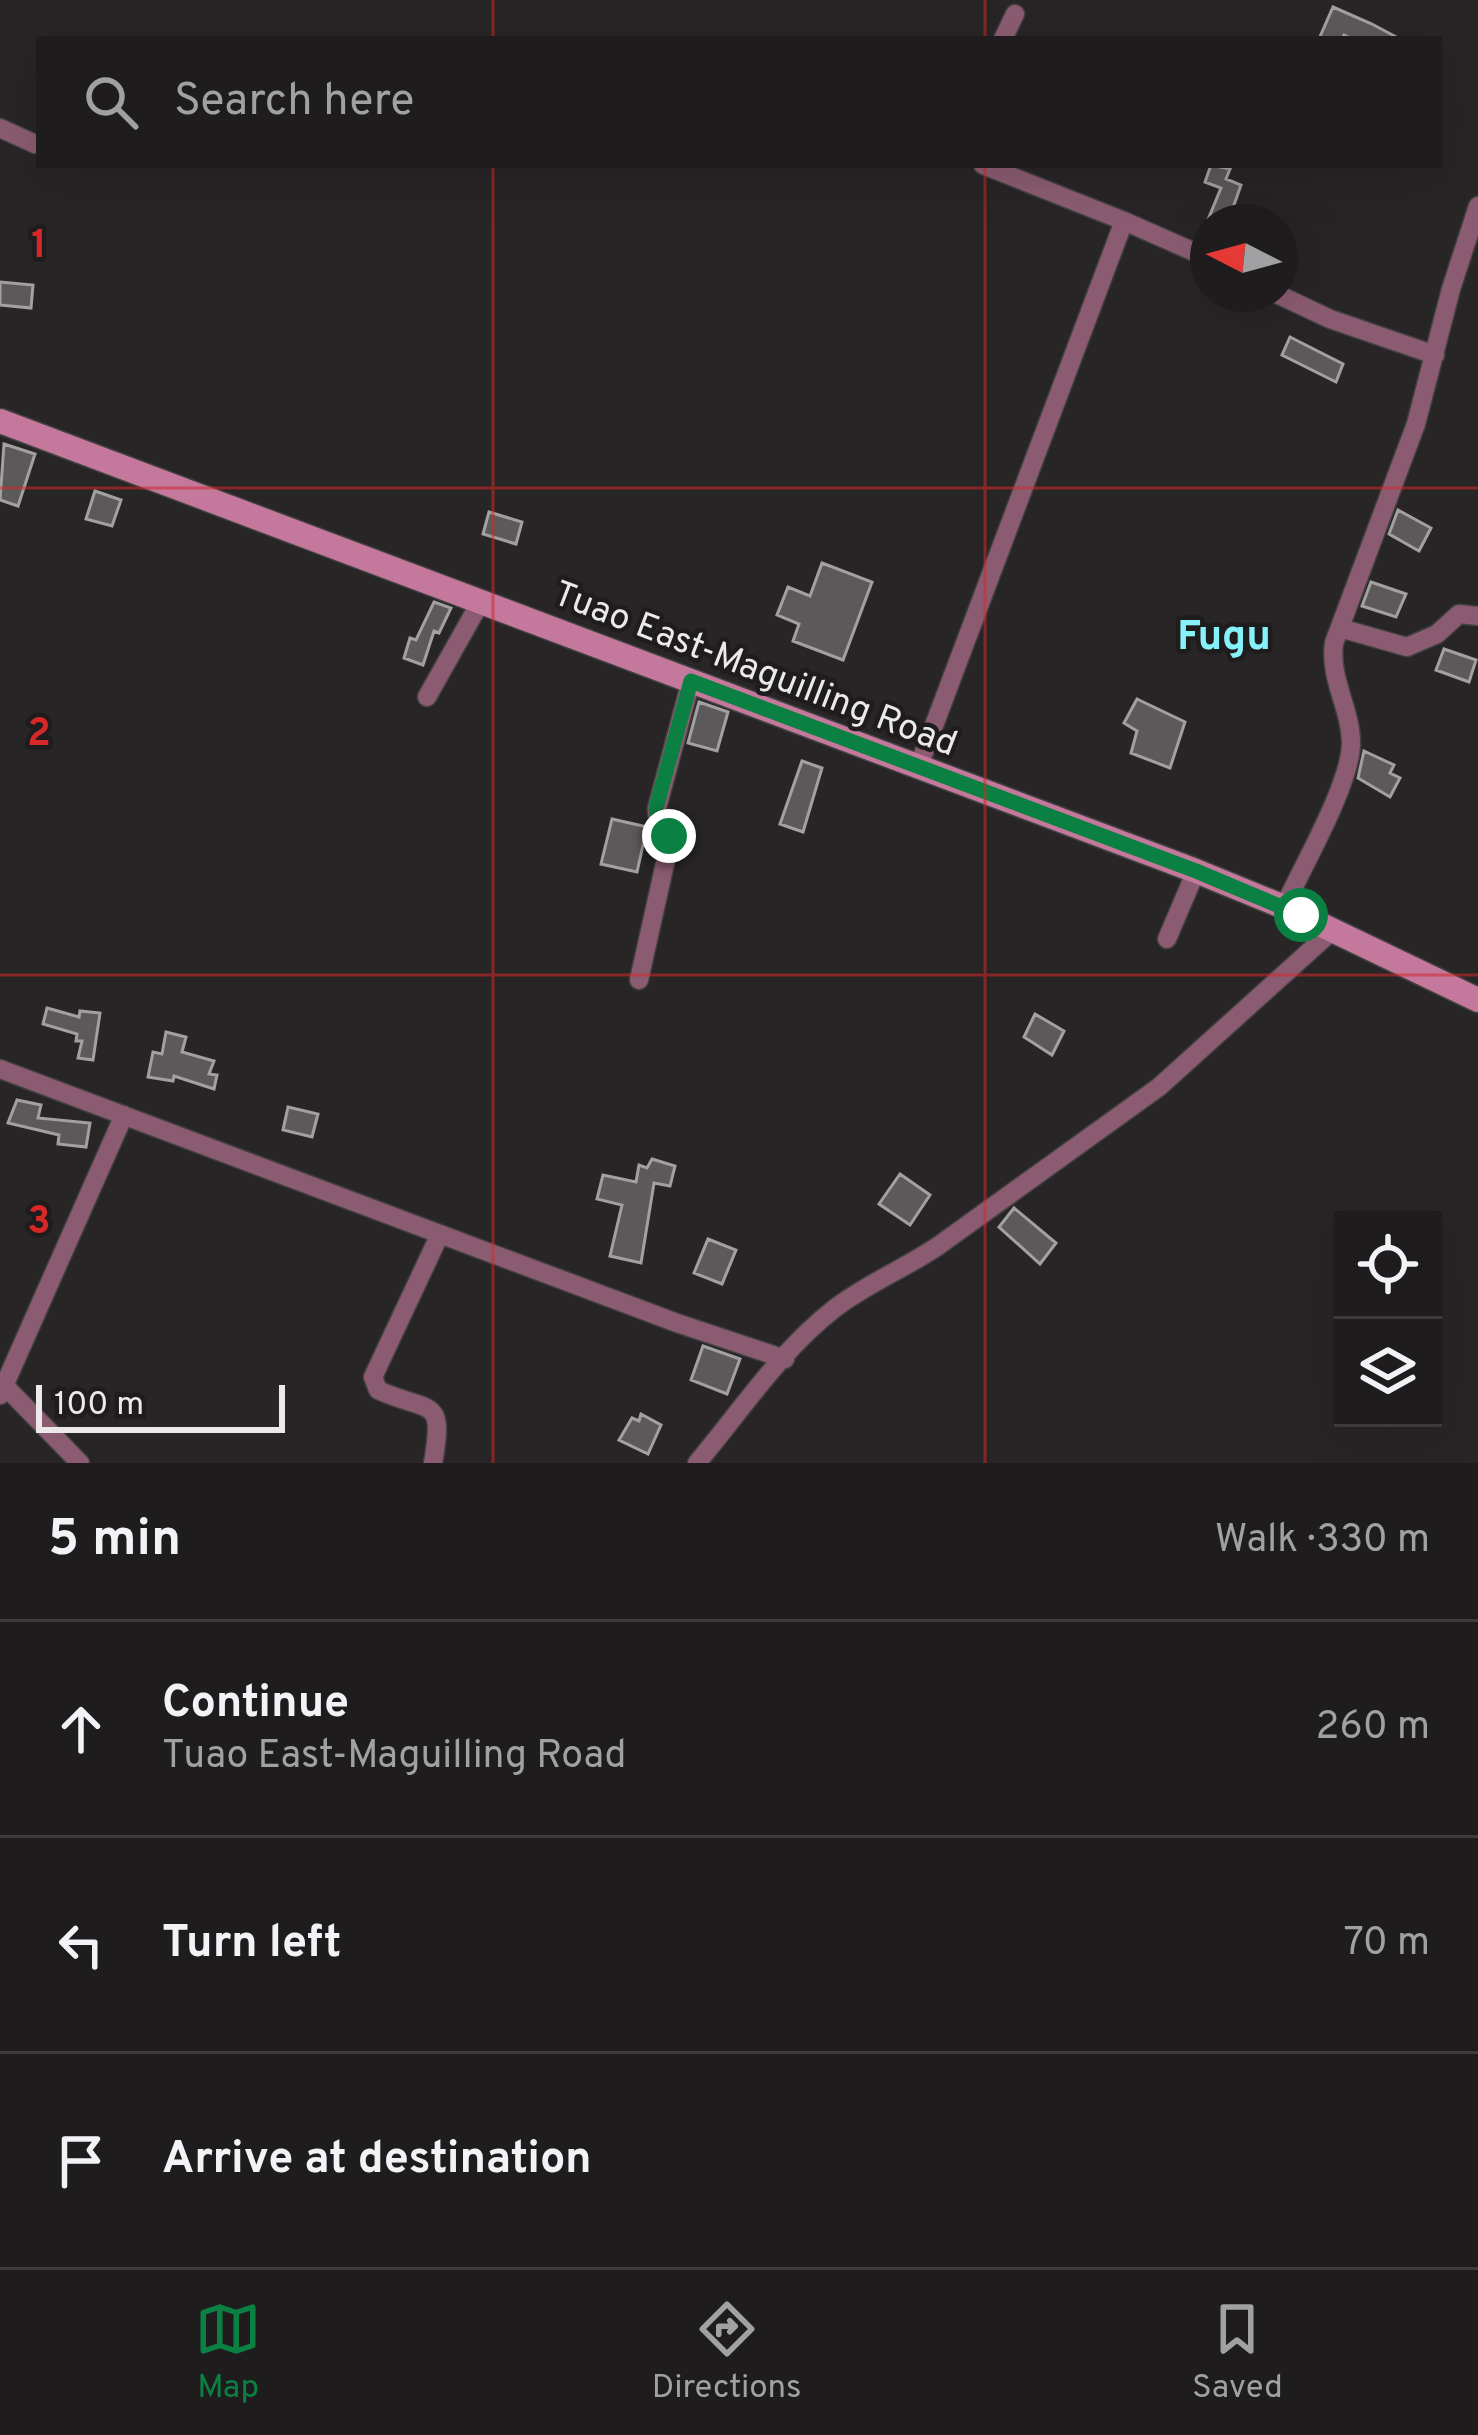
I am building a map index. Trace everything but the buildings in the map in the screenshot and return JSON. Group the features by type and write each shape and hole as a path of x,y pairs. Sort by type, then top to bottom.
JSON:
{"main road":[{"name":"Tuao East-Maguilling Road","path":"0,421 1196,871 1284,907 1478,1000"}],"street":[{"path":"1004,36 1015,14"},
{"path":"0,128 35,144"},
{"path":"991,168 1190,250"},
{"path":"1284,907 1349,758 1351,740 1333,672 1334,644 1416,424 1478,206"},
{"path":"918,768 1124,221"},
{"path":"1298,303 1435,356"},
{"path":"427,697 481,601"},
{"path":"1340,628 1408,646 1437,634 1459,614 1478,616"},
{"path":"639,980 670,841 656,808 691,681"},
{"path":"1167,939 1196,871"},
{"path":"697,1463 829,1313 866,1285 907,1268 1159,1087 1333,930"},
{"path":"0,1069 677,1323 785,1359"},
{"path":"80,1463 1,1387 124,1114"},
{"path":"433,1463 440,1426 437,1415 430,1408 379,1390 373,1377 440,1234"}],"district":[{"name":"Fugu","path":"1224,634"}],"route":[{"path":"669,836 656,808 691,681 1301,915"}]}
